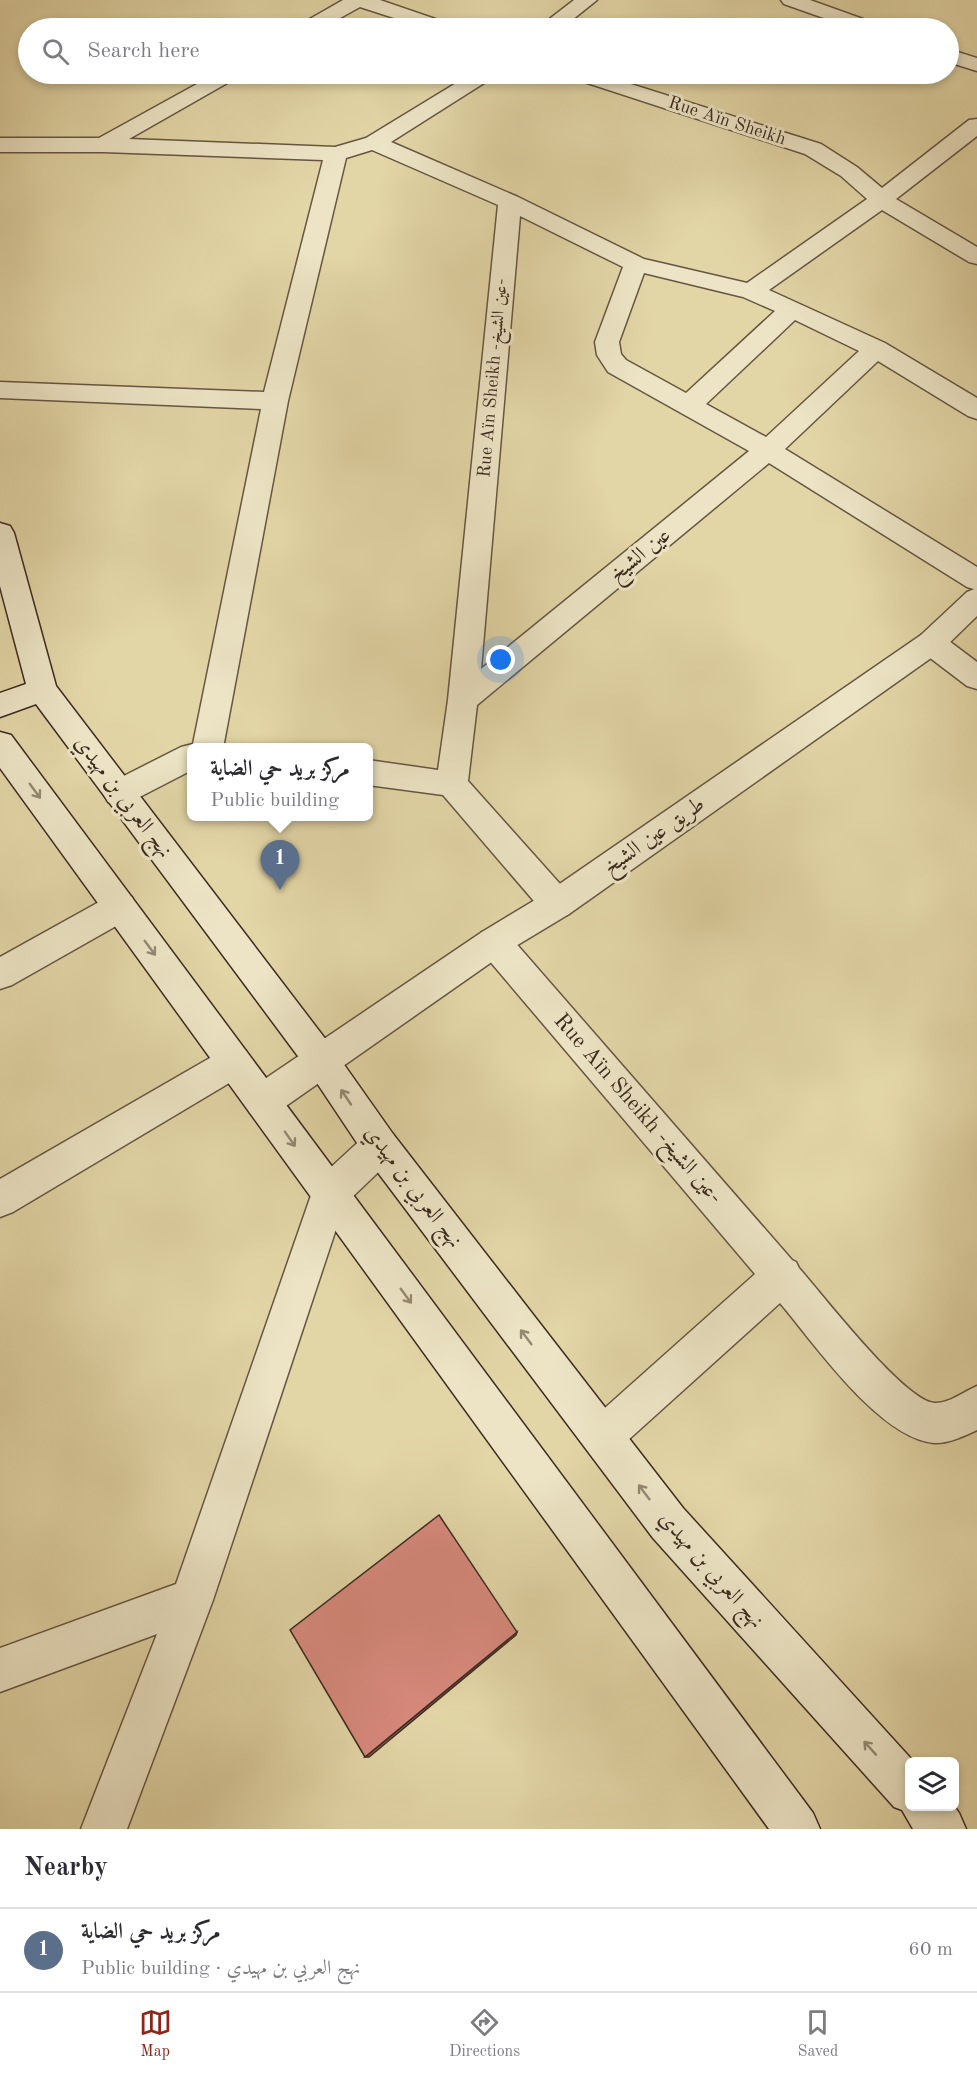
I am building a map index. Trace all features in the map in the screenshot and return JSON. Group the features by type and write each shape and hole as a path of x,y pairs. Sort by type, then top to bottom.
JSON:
{"street":[{"path":"326,18 358,0 413,18"},
{"path":"563,18 587,0"},
{"path":"791,0 842,18"},
{"path":"959,59 977,65"},
{"path":"103,145 211,84"},
{"path":"0,145 103,145 336,154 374,143 469,84"},
{"name":"Rue Aïn Sheikh","path":"611,84 782,138 838,162 862,180 881,200"},
{"path":"751,291 881,200 977,124"},
{"path":"374,143 510,202 636,264 751,291 792,309 876,350 977,410"},
{"path":"209,743 275,401 336,154"},
{"path":"881,200 977,257"},
{"name":"Rue Aïn Sheikh -عين الشيخ-","path":"463,700 510,202"},
{"path":"636,264 607,342 609,355 617,366 768,450 975,600"},
{"path":"688,406 792,309"},
{"name":"عين الشيخ","path":"463,700 768,450 876,350"},
{"path":"0,390 275,401"},
{"name":"نهج العربي بن مهيدي","path":"0,533 42,690 321,1060 380,1146 668,1523 905,1787"},
{"name":"طريق عين الشيخ","path":"263,1101 494,942 557,904 931,643 975,600"},
{"path":"931,643 977,678"},
{"path":"0,705 42,690"},
{"path":"452,784 463,700"},
{"path":"0,744 797,1829"},
{"path":"119,793 187,759"},
{"path":"373,773 452,784 557,904"},
{"path":"0,974 120,908"},
{"name":"Rue Aïn Sheikh -عين الشيخ-","path":"494,942 783,1275 874,1384 912,1417 935,1423 955,1422 977,1406"},
{"path":"0,1199 234,1062"},
{"path":"104,1829 192,1600 329,1194 380,1146"},
{"path":"602,1437 783,1275"},
{"path":"0,1670 192,1600"},
{"path":"927,1811 943,1829"}],"building":[{"path":"439,1515 517,1632 365,1757 290,1630"}],"place":[{"name":"مركز بريد حي الضاية","path":"280,890"}]}
